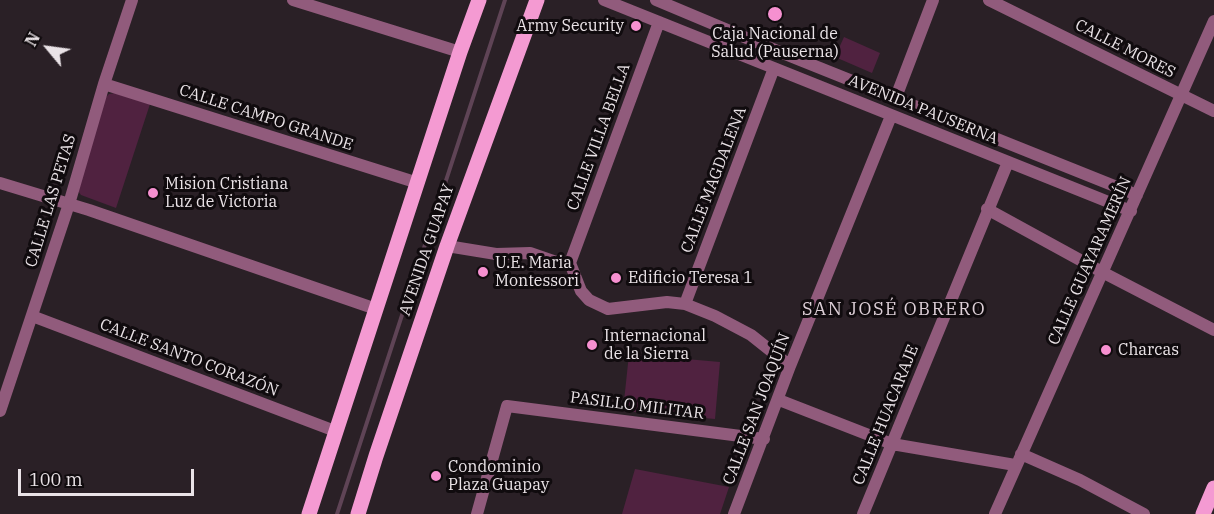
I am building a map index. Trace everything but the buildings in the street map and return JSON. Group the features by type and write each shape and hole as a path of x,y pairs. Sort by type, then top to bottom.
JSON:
{"main road":[{"name":"AVENIDA GUAPAY","path":"309,514 479,0"},
{"name":"AVENIDA GUAPAY","path":"358,514 447,246 533,1"},
{"path":"1203,514 1214,488"}],"street":[{"name":"CALLE LAS PETAS","path":"0,411 69,204 104,84 132,0"},
{"path":"293,0 460,52"},
{"name":"AVENIDA PAUSERNA","path":"604,0 1131,211"},
{"name":"AVENIDA PAUSERNA","path":"656,0 1137,195"},
{"path":"896,97 933,0"},
{"name":"CALLE MORES","path":"989,0 1214,111"},
{"name":"CALLE GUAYARAMERÍN","path":"995,514 1214,21"},
{"name":"CALLE VILLA BELLA","path":"570,263 659,22"},
{"path":"716,45 723,28"},
{"name":"CALLE MAGDALENA","path":"685,304 774,68"},
{"name":"CALLE CAMPO GRANDE","path":"104,84 418,183"},
{"path":"927,130 934,113"},
{"name":"CALLE SAN JOAQUÍN","path":"734,514 790,366 891,116"},
{"name":"CALLE HUACARAJE","path":"863,514 1008,162"},
{"path":"0,183 69,204 376,309"},
{"path":"987,209 1102,273 1214,330"},
{"path":"447,246 496,255 530,253 556,262 570,263 581,291 599,306 608,309 667,302 685,304 715,316 751,335 790,366"},
{"name":"CALLE SANTO CORAZÓN","path":"32,316 335,431"},
{"path":"779,400 892,444 1018,460 1080,480 1144,514"},
{"name":"PASILLO MILITAR","path":"477,514 507,406 764,439"}],"shaded area":[{"path":"844,37 880,53 872,73 835,57"},
{"path":"115,93 150,104 116,208 81,195 78,191 105,98"},
{"path":"629,354 720,362 715,419 623,411"},
{"path":"635,469 729,487 720,514 622,514"}],"waterway":[{"path":"337,514 505,0"}],"place":[{"name":"Caja Nacional de Salud (Pauserna)","path":"775,14"},
{"name":"Army Security","path":"636,26"},
{"name":"Mision Cristiana Luz de Victoria","path":"153,193"},
{"name":"U.E. Maria Montessori","path":"483,272"},
{"name":"Edificio Teresa 1","path":"616,278"},
{"name":"Internacional de la Sierra","path":"592,345"},
{"name":"Charcas","path":"1106,350"},
{"name":"Condominio Plaza Guapay","path":"436,476"}],"district":[{"name":"SAN JOSÉ OBRERO","path":"894,310"}]}
